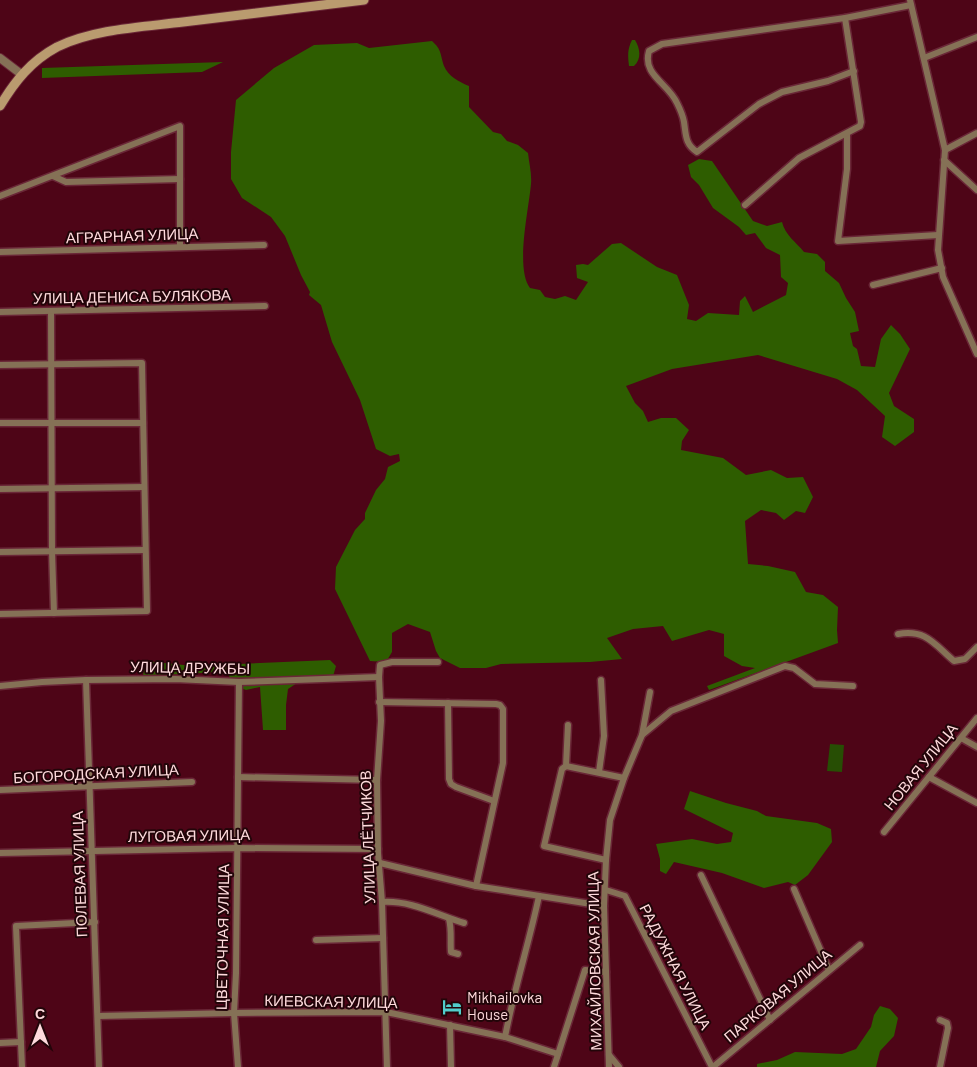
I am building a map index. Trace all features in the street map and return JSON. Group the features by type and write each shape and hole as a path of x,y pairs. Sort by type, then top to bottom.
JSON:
{"main road":[{"path":"0,106 21,74 57,47 79,38 125,29 364,0"}],"street":[{"path":"854,71 828,81 782,92 759,104 697,152 689,147 685,136 684,121 677,102 651,72 647,60 649,50 662,44 844,18 910,3 945,150 938,234 938,250 943,277 977,354"},
{"path":"745,205 799,158 860,126 854,71 844,18"},
{"path":"924,58 977,37"},
{"path":"0,58 21,74"},
{"path":"0,196 180,126 180,246"},
{"path":"945,150 977,133"},
{"path":"847,134 847,169 838,241 938,234"},
{"path":"944,160 977,190"},
{"path":"53,176 66,182 180,179"},
{"name":"АГРАРНАЯ УЛИЦА","path":"0,252 264,245"},
{"path":"873,285 942,268"},
{"name":"УЛИЦА ДЕНИСА БУЛЯКОВА","path":"0,312 265,306"},
{"path":"51,311 54,613"},
{"path":"0,365 142,364 147,611 0,614"},
{"path":"0,423 143,423"},
{"path":"0,489 144,488"},
{"path":"0,552 146,550"},
{"path":"898,634 912,631 922,634 954,661 965,659 977,647"},
{"path":"379,677 380,665 392,662 438,662"},
{"name":"МИХАЙЛОВСКАЯ УЛИЦА","path":"609,1067 604,906 606,860 610,820 624,778 642,736 671,711 785,666 794,668 816,684 853,686"},
{"name":"УЛИЦА ДРУЖБЫ","path":"0,686 86,680 175,679 239,682 379,677"},
{"name":"УЛИЦА ЛЁТЧИКОВ","path":"379,677 381,721 377,780 378,849 382,902 387,1067"},
{"name":"ПОЛЕВАЯ УЛИЦА","path":"86,680 99,1067"},
{"path":"599,772 604,736 601,680"},
{"name":"ЦВЕТОЧНАЯ УЛИЦА","path":"238,1067 234,1012 239,682"},
{"path":"642,736 650,692"},
{"path":"379,702 500,705 502,709 503,763 476,886"},
{"path":"448,703 449,778 451,784 494,800"},
{"name":"НОВАЯ УЛИЦА","path":"884,832 977,718"},
{"path":"568,725 566,766 562,770 544,846 606,860"},
{"path":"961,738 977,747"},
{"path":"566,766 624,778"},
{"path":"238,776 377,780"},
{"path":"928,777 977,803"},
{"name":"БОГОРОДСКАЯ УЛИЦА","path":"0,790 192,782"},
{"name":"ЛУГОВАЯ УЛИЦА","path":"0,853 237,848 378,849"},
{"path":"380,862 476,886 604,906"},
{"path":"701,875 770,1020"},
{"path":"794,889 829,970"},
{"name":"РАДУЖНАЯ УЛИЦА","path":"606,890 625,896 712,1067"},
{"path":"505,1037 511,1004 531,934 539,896"},
{"path":"382,902 393,901 403,903 464,923"},
{"path":"449,918 451,926 450,949 451,952 458,954"},
{"path":"22,1067 16,926 95,922"},
{"path":"316,940 383,938"},
{"name":"ПАРКОВАЯ УЛИЦА","path":"712,1067 860,945"},
{"path":"554,1067 585,970 606,972"},
{"name":"КИЕВСКАЯ УЛИЦА","path":"98,1016 234,1012 386,1012 505,1037 558,1054"},
{"path":"940,1020 947,1023 948,1028 940,1067"},
{"path":"450,1025 451,1067"},
{"path":"0,1043 20,1042"},
{"path":"609,1055 619,1067"}],"green space":[{"path":"632,40 635,40 637,43 639,57 634,66 629,66 628,56"},
{"path":"432,41 439,50 448,73 458,81 469,86 469,107 493,132 501,134 507,141 518,145 528,153 531,180 523,253 526,279 530,288 540,290 545,297 555,299 565,296 576,300 588,282 577,278 576,265 588,265 612,244 621,243 657,267 677,275 689,305 687,319 696,321 708,313 739,315 740,301 745,296 753,312 786,295 788,283 781,277 780,255 766,248 755,233 746,235 739,227 713,208 699,185 691,177 688,165 699,159 712,161 753,221 767,226 782,222 788,235 804,252 817,254 825,262 825,271 839,283 855,312 859,331 850,333 853,346 857,349 861,366 875,367 881,339 891,325 900,334 910,349 889,393 894,406 914,419 914,432 895,446 882,437 885,416 857,390 837,379 758,355 672,369 626,386 648,422 661,418 676,418 689,430 682,441 681,450 723,458 746,475 771,470 787,478 803,477 813,497 805,513 796,511 784,520 776,513 761,510 745,521 748,564 795,572 806,592 823,595 838,607 838,643 709,690 707,686 755,668 742,666 724,656 724,634 709,630 672,641 663,626 633,629 607,638 622,659 590,662 501,664 486,668 460,668 440,658 430,632 408,624 392,633 392,652 386,662 370,661 335,589 336,567 355,530 365,519 365,513 376,490 385,479 388,467 400,461 399,454 390,456 376,449 360,400 332,342 321,305 309,295 310,292 285,236 271,217 242,198 231,179 231,152 236,100 274,68 314,45 357,43 369,48"},
{"path":"223,62 202,72 42,78 42,68"},
{"path":"330,660 336,666 332,680 297,683 288,689 286,730 263,730 260,687 246,690 231,684 228,671 143,675 146,661 193,666"},
{"path":"830,744 844,745 842,772 827,771"},
{"path":"690,791 757,811 766,816 817,823 831,829 832,842 808,875 795,885 788,882 764,888 722,873 674,862 666,874 660,871 660,859 656,844 692,839 717,844 731,842 733,833 684,809"},
{"path":"880,1006 890,1009 898,1018 894,1036 880,1051 876,1067 757,1067 757,1064 777,1060 795,1052 842,1054 856,1049 871,1027 874,1015"}],"place":[{"name":"Mikhailovka House","path":"452,1007"}]}
